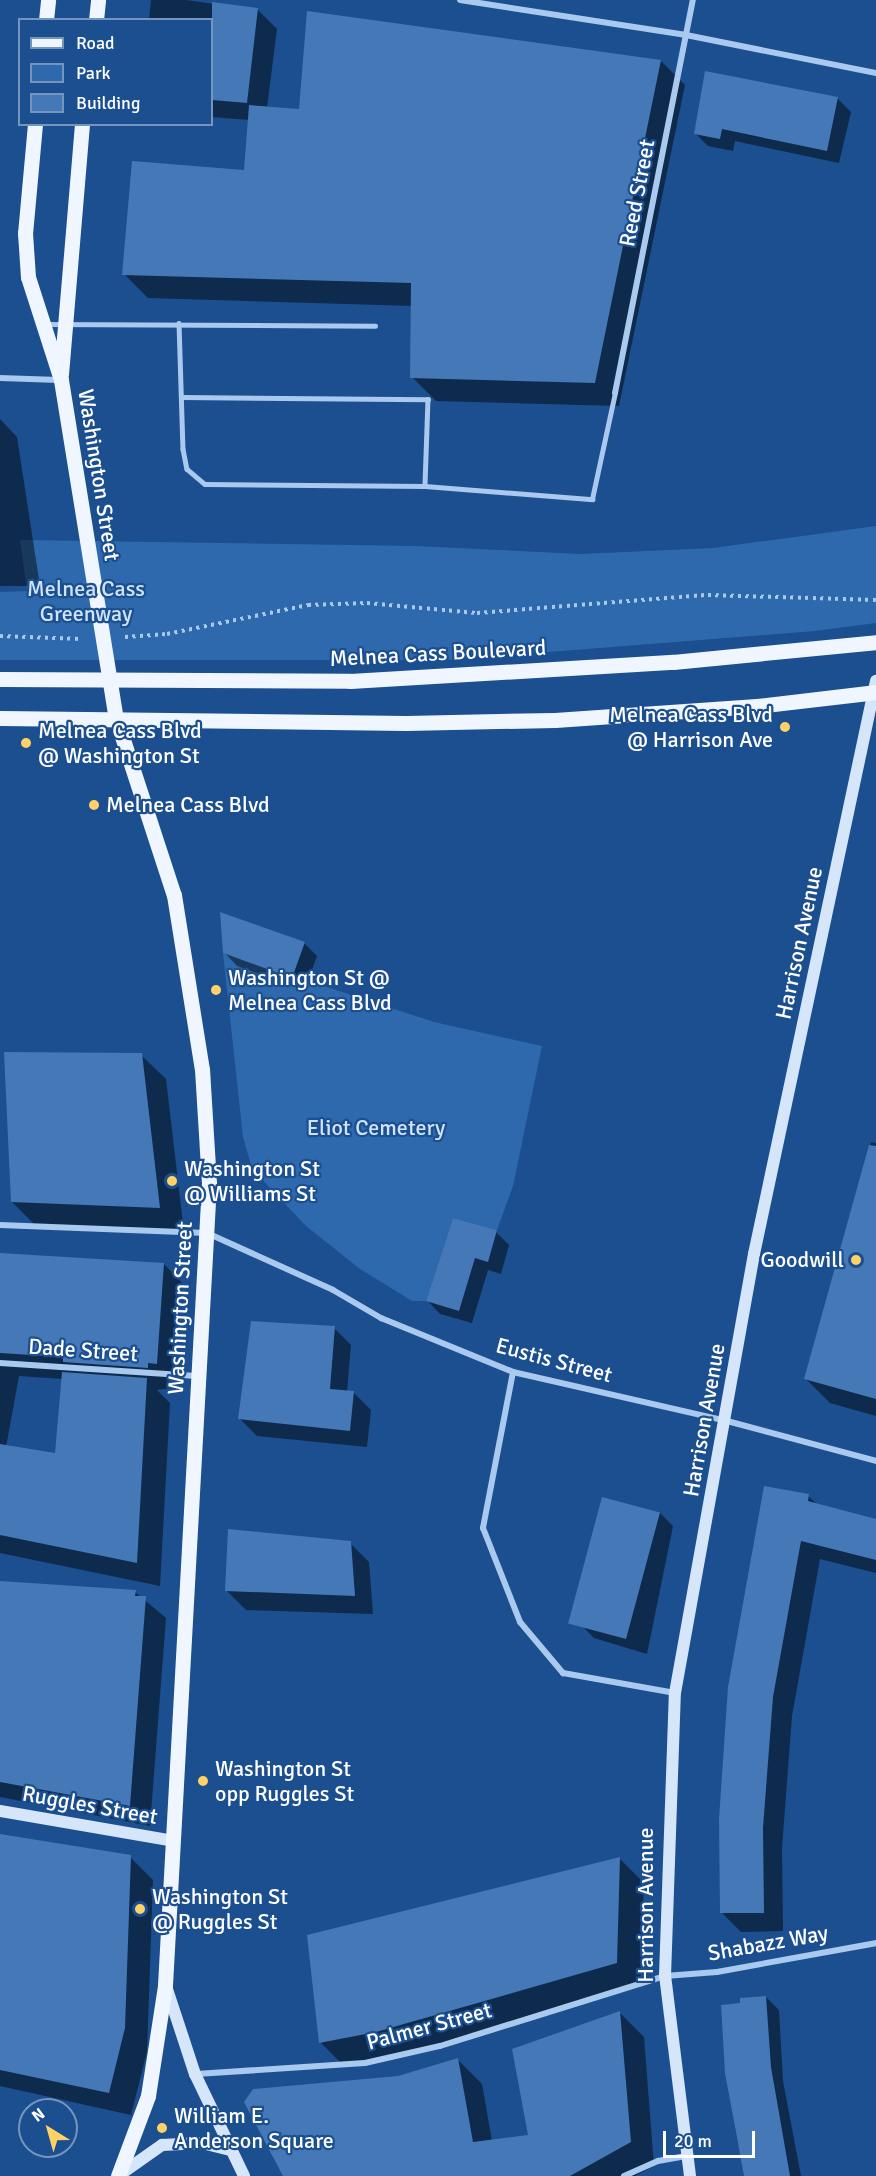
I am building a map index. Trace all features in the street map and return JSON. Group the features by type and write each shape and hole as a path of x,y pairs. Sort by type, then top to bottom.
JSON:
{"main road":[{"path":"45,18 48,0"},
{"path":"96,18 99,0"},
{"name":"Washington Street","path":"35,126 25,233 28,277 61,380 116,718 171,886 184,947 202,1069 209,1183 165,1986 148,2096 118,2176"},
{"name":"Washington Street","path":"61,380 82,126"},
{"name":"Melnea Cass Boulevard","path":"0,679 110,677 350,681 492,675 876,642"},
{"path":"0,718 357,722 555,720 757,706 875,688"},
{"name":"Harrison Avenue","path":"690,2176 685,2156 665,1976 675,1693 727,1421 754,1254 875,688"},
{"name":"Ruggles Street","path":"0,1811 173,1841"},
{"path":"165,1986 195,2074 244,2176"},
{"path":"118,2176 162,2145 202,2143 231,2150"}],"street":[{"path":"460,0 686,34 876,73"},
{"name":"Reed Street","path":"615,393 693,0"},
{"path":"0,378 61,380"},
{"path":"0,1225 207,1233"},
{"name":"Eustis Street","path":"207,1233 333,1290 381,1317 513,1372 727,1421 876,1461"},
{"name":"Dade Street","path":"0,1363 199,1376"},
{"path":"513,1372 483,1528 520,1622 562,1673 675,1693"},
{"name":"Shabazz Way","path":"665,1976 717,1972 876,1943"},
{"name":"Palmer Street","path":"195,2074 365,2063 440,2046 665,1976"},
{"path":"624,2176 658,2161 685,2156"}],"lane":[{"path":"42,324 66,322 375,326"},
{"path":"179,323 181,397 187,469 205,484 425,486 592,500 615,393"},
{"path":"181,397 428,399 425,486"}],"path":[{"name":"Melnea Cass Boulevard","path":"166,634 308,605 367,603 477,614 708,595 876,600"},
{"path":"0,636 35,638"}],"green space":[{"name":"Melnea Cass Greenway","path":"876,526 876,623 815,631 446,660 0,660 0,592 27,591 20,540 415,546 581,554 713,548"},
{"name":"Eliot Cemetery","path":"223,953 434,1022 542,1046 513,1186 497,1230 453,1218 426,1301 412,1301 360,1269 306,1226 252,1169 243,1137"}],"building":[{"path":"212,2 258,8 247,103 213,100"},
{"path":"307,11 661,60 595,383 410,378 411,283 122,275 132,161 244,170 249,105 299,109"},
{"path":"705,71 838,97 827,151 722,129 720,139 694,134"},
{"path":"220,912 305,942 292,978 223,953"},
{"path":"4,1052 142,1053 160,1208 11,1202"},
{"name":"Goodwill","path":"869,1145 876,1146 876,1399 804,1379"},
{"path":"453,1218 497,1230 488,1262 475,1258 459,1311 426,1301"},
{"path":"0,1253 164,1263 157,1364 148,1363 148,1368 63,1362 63,1357 0,1353"},
{"path":"251,1321 335,1326 330,1389 354,1391 350,1431 238,1419"},
{"path":"62,1372 147,1378 137,1563 0,1535 0,1444 55,1453"},
{"path":"764,1486 809,1494 808,1501 876,1519 876,1560 801,1541 773,1697 763,1828 764,1913 720,1913 719,1819 728,1687"},
{"path":"602,1497 660,1513 626,1639 568,1624"},
{"path":"228,1529 351,1541 355,1596 225,1591"},
{"path":"0,1581 136,1590 135,1596 146,1596 130,1806 0,1782"},
{"path":"0,1834 131,1855 125,2028 109,2093 0,2070"},
{"path":"620,1857 617,1963 376,2032 319,2043 307,1935"},
{"path":"766,1996 771,2067 790,2176 744,2176 725,2073 721,2005 740,2003 740,1998"},
{"path":"620,2011 631,2142 570,2176 283,2176 244,2102 253,2089 398,2076 458,2058 473,2142 528,2135 512,2049"}],"place":[{"name":"Melnea Cass Blvd @ Harrison Ave","path":"785,727"},
{"name":"Melnea Cass Blvd @ Washington St","path":"26,743"},
{"name":"Melnea Cass Blvd","path":"94,805"},
{"name":"Washington St @ Melnea Cass Blvd","path":"216,990"},
{"name":"Washington St @ Williams St","path":"172,1181"},
{"name":"Goodwill","path":"856,1260"},
{"name":"Washington St opp Ruggles St","path":"203,1781"},
{"name":"Washington St @ Ruggles St","path":"140,1909"},
{"name":"William E. Anderson Square","path":"162,2128"}]}
